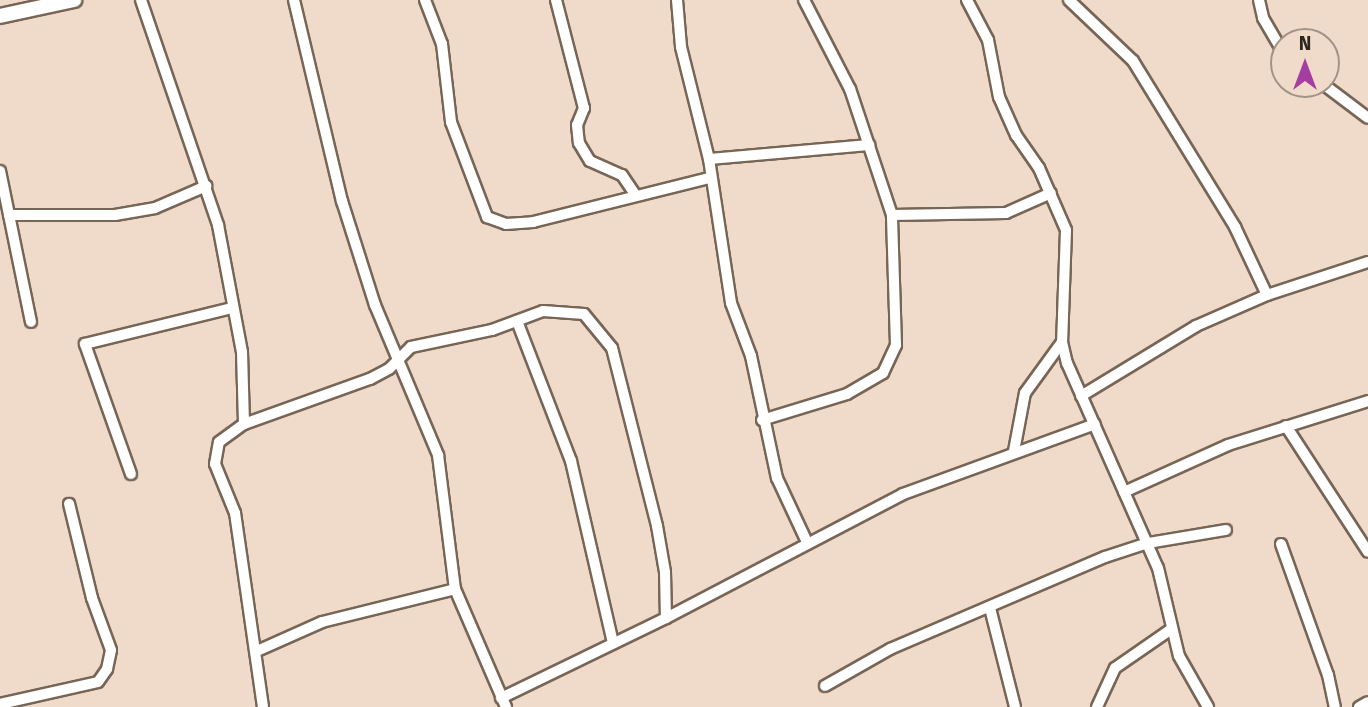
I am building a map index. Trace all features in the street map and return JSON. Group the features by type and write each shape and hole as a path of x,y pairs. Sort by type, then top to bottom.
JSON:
{"street":[{"path":"0,16 74,0"},
{"path":"141,0 206,186 242,352 244,424"},
{"path":"294,0 342,201 375,305 438,455 455,589 503,702 903,494 1014,451 1095,424"},
{"path":"425,0 442,44 451,122 486,217 506,224 533,222 709,178"},
{"path":"556,0 584,107 577,125 579,143 590,161 622,176 636,196"},
{"path":"677,0 681,47 709,159 709,178 731,303 751,356 762,420 777,478 807,542"},
{"path":"762,420 847,394 883,373 893,358 897,261 892,215 833,50 804,0"},
{"path":"967,0 988,40 999,96 1051,193 1066,230 1062,342 1081,396 1158,568 1170,630 1208,707"},
{"path":"1069,0 1133,61 1235,227 1267,295"},
{"path":"1259,0 1263,18 1270,30"},
{"path":"1340,97 1368,118"},
{"path":"709,159 869,145"},
{"path":"0,171 31,322"},
{"path":"9,215 115,215 155,208 206,186"},
{"path":"892,215 1006,213 1051,193"},
{"path":"1081,396 1196,326 1267,295 1368,262"},
{"path":"131,474 85,344 232,308"},
{"path":"263,707 235,513 215,464 219,442 244,424 370,379 400,360 411,347 517,321 543,311 584,314 612,348 657,526 665,572 666,618"},
{"path":"517,321 552,406 581,496 613,643"},
{"path":"1014,451 1025,393 1062,342"},
{"path":"1124,492 1228,445 1368,401"},
{"path":"1286,425 1368,552"},
{"path":"0,704 98,682 107,669 111,650 92,598 69,504"},
{"path":"825,686 890,649 1105,557 1148,543 1226,530"},
{"path":"1281,544 1328,675 1335,707"},
{"path":"257,651 321,622 455,589"},
{"path":"990,608 1015,707"},
{"path":"1097,707 1115,668 1170,630"},
{"path":"1359,707 1368,702"}]}
